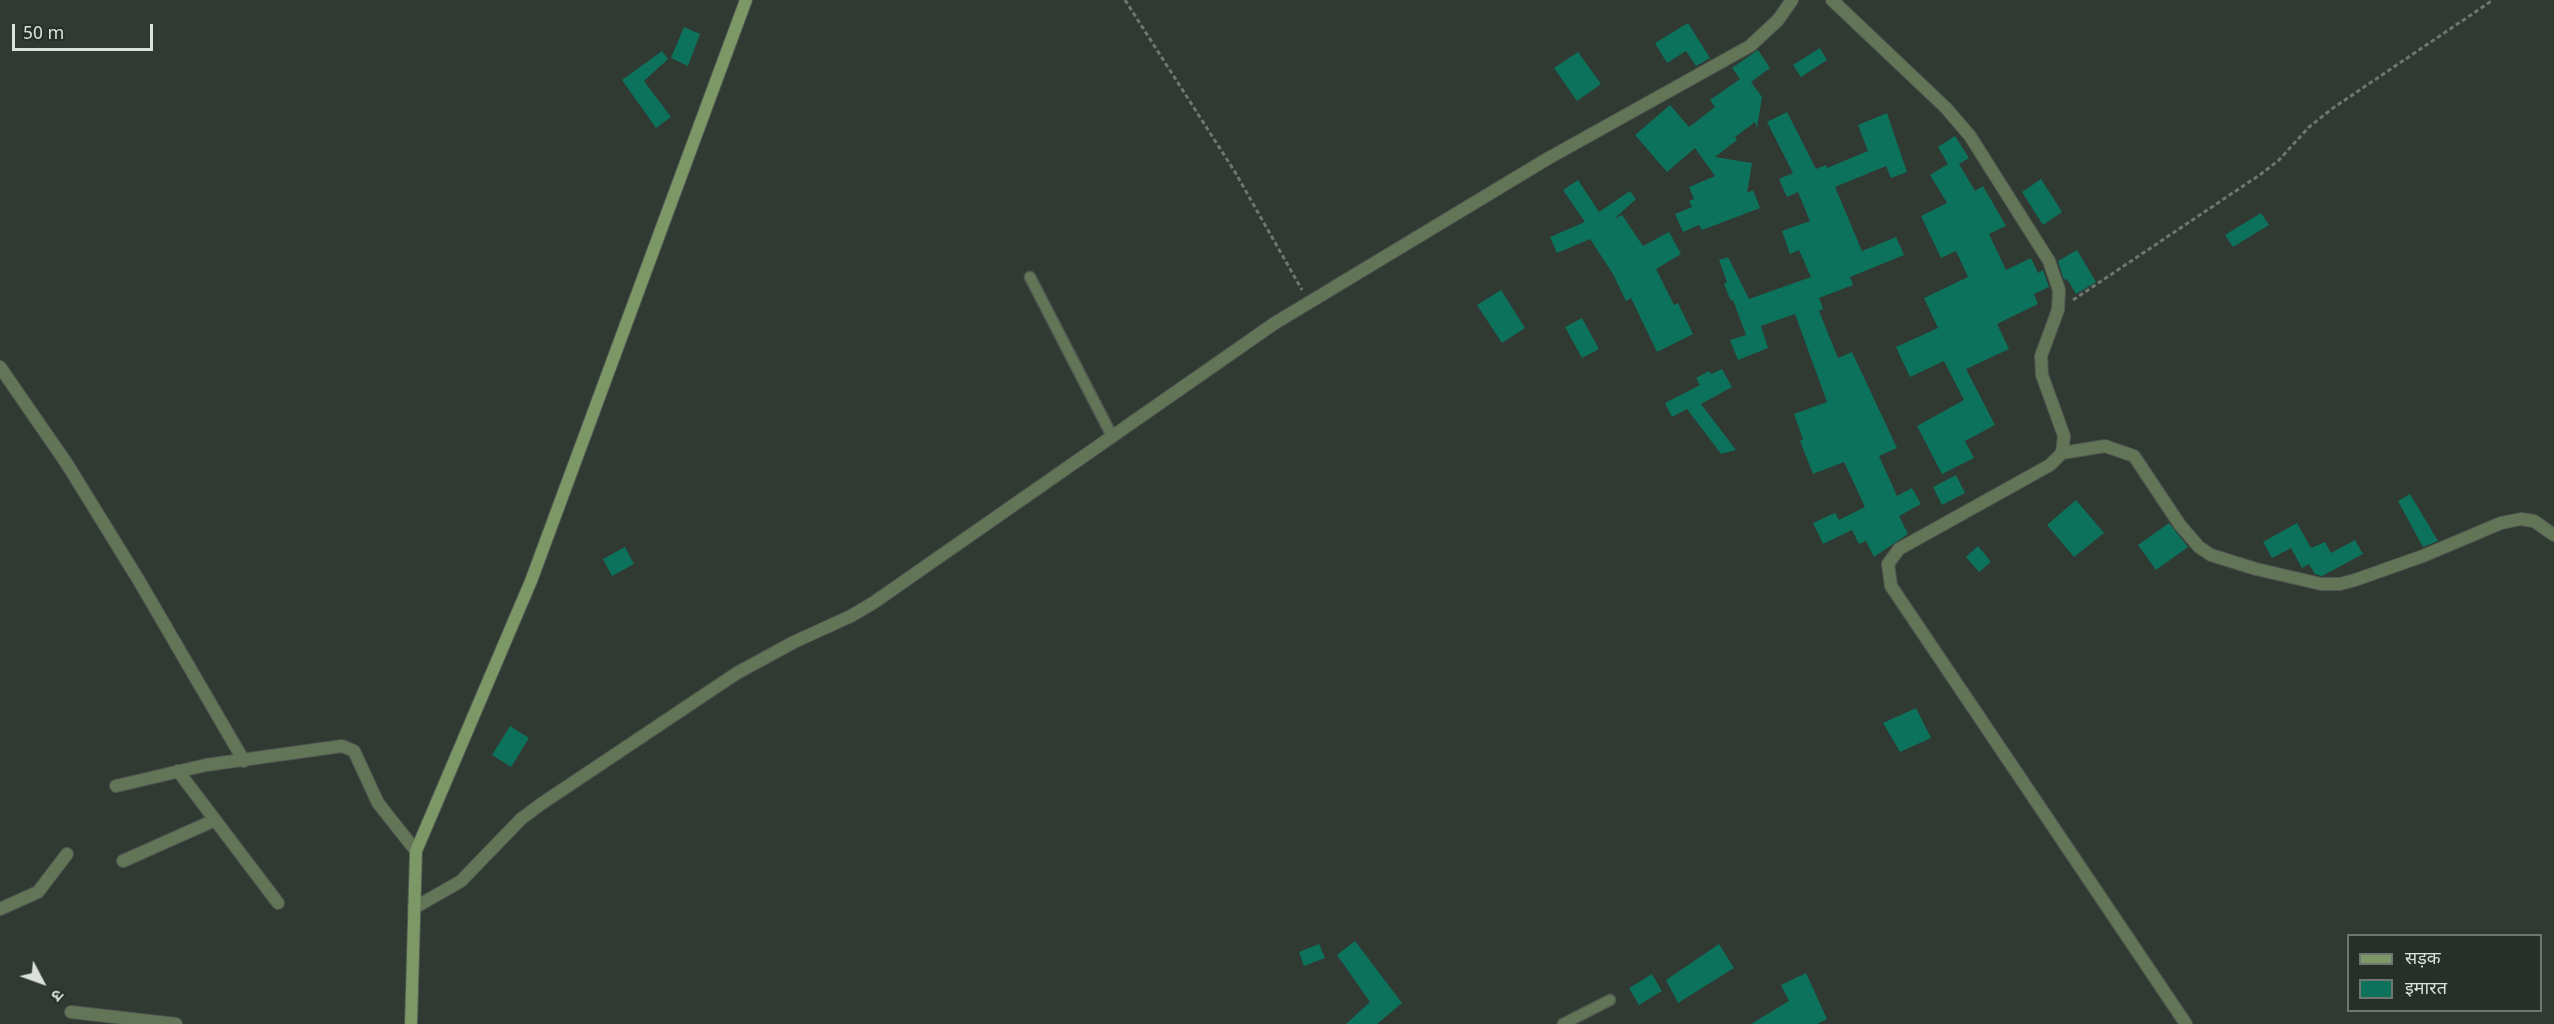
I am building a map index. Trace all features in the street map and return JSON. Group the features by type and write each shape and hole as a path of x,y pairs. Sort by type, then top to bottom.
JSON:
{"main road":[{"path":"411,1024 416,851 531,580 746,0"}],"street":[{"path":"414,908 461,881 521,819 737,673 873,603 1275,323 1547,159 1750,45 1771,27 1792,0"},
{"path":"1838,2 1946,108 1970,136 2049,261 2059,290 2058,310 2041,356 2042,375 2064,436 2062,453"},
{"path":"0,367 67,464 244,761"},
{"path":"2186,1024 1891,586 1888,564 1899,549 2050,465 2062,453 2105,446 2120,449 2134,456 2180,525 2199,547 2211,555 2321,584 2340,584 2355,580 2423,556 2500,523 2521,519 2534,521 2554,535"},
{"path":"116,786 178,771 327,746 342,746 354,751 378,803 416,851"},
{"path":"178,771 278,903"},
{"path":"123,861 215,820"},
{"path":"0,909 38,892 67,854"},
{"path":"71,1012 176,1024"}],"lane":[{"path":"1030,277 1112,436"},
{"path":"1563,1024 1610,1000"}],"path":[{"path":"1125,0 1235,172 1309,303"},
{"path":"2058,310 2261,174 2279,160 2309,127 2333,108 2493,0"}],"building":[{"path":"1688,23 1710,58 1696,66 1686,51 1667,63 1655,43"},
{"path":"684,27 700,34 688,66 671,58"},
{"path":"1820,48 1827,60 1801,77 1793,65"},
{"path":"1758,50 1770,68 1751,82 1762,97 1757,128 1755,122 1735,137 1737,140 1715,157 1752,163 1747,193 1753,190 1760,208 1702,230 1699,225 1683,232 1675,214 1692,207 1689,201 1694,199 1689,187 1715,176 1695,148 1667,172 1635,135 1670,105 1689,127 1715,107 1710,100 1740,79 1732,68"},
{"path":"662,51 668,59 644,81 671,117 656,128 622,80"},
{"path":"1578,52 1601,84 1577,101 1554,68"},
{"path":"1787,112 1816,169 1826,165 1827,168 1868,151 1858,125 1887,113 1907,172 1891,178 1886,166 1835,187 1862,251 1896,237 1904,255 1850,277 1853,285 1819,298 1823,309 1819,311 1838,358 1852,352 1897,448 1879,456 1897,496 1912,488 1921,504 1899,516 1908,534 1874,557 1866,541 1859,544 1852,530 1823,544 1813,523 1835,513 1839,520 1865,507 1844,462 1813,474 1800,441 1803,439 1794,414 1827,402 1795,314 1761,326 1768,348 1738,360 1730,340 1746,335 1733,300 1731,301 1724,284 1727,282 1719,260 1728,257 1749,299 1811,277 1799,250 1790,254 1782,231 1810,221 1798,192 1787,197 1779,179 1793,173 1767,122"},
{"path":"1955,136 1969,158 1959,164 1975,191 1983,186 2006,226 1989,234 2006,270 2031,258 2038,273 2043,270 2049,287 2034,294 2038,304 1997,324 2009,349 1966,369 1995,425 1965,441 1974,458 1942,474 1917,426 1964,400 1944,361 1910,377 1896,347 1938,328 1924,298 1968,277 1956,251 1941,258 1921,216 1947,203 1930,175 1948,164 1938,147"},
{"path":"2041,179 2062,212 2043,225 2022,192"},
{"path":"1578,180 1599,212 1630,191 1636,199 1614,219 1622,215 1643,246 1669,232 1681,254 1656,269 1674,305 1678,303 1693,334 1657,352 1631,298 1626,301 1613,274 1590,239 1557,253 1550,237 1585,222 1563,190"},
{"path":"2261,213 2269,225 2233,247 2225,235"},
{"path":"2077,250 2096,282 2076,294 2067,279 2064,280 2058,261"},
{"path":"1501,290 1525,328 1502,343 1477,305"},
{"path":"1582,318 1599,349 1582,358 1565,327"},
{"path":"1722,369 1732,387 1701,404 1736,450 1721,454 1687,409 1672,417 1665,403 1700,385 1696,378 1709,371 1711,374"},
{"path":"1956,475 1965,493 1942,505 1933,487"},
{"path":"2410,494 2438,541 2423,547 2398,501"},
{"path":"2076,500 2104,533 2074,557 2047,525"},
{"path":"2169,523 2188,547 2156,570 2138,545"},
{"path":"2297,523 2311,548 2325,542 2331,553 2355,540 2363,554 2322,576 2315,574 2309,564 2302,568 2291,548 2272,558 2263,542"},
{"path":"1978,546 1991,562 1979,572 1966,557"},
{"path":"625,547 634,564 612,576 603,559"},
{"path":"1916,708 1931,738 1900,752 1883,723"},
{"path":"510,726 529,738 511,767 492,755"},
{"path":"1355,941 1402,1003 1377,1024 1346,1024 1370,1002 1337,955"},
{"path":"1319,944 1325,958 1304,966 1299,952"},
{"path":"1719,944 1734,968 1678,1003 1666,980"},
{"path":"1806,973 1827,1019 1817,1024 1751,1024 1789,1001 1781,985"},
{"path":"1652,974 1662,991 1639,1005 1629,988"}]}
